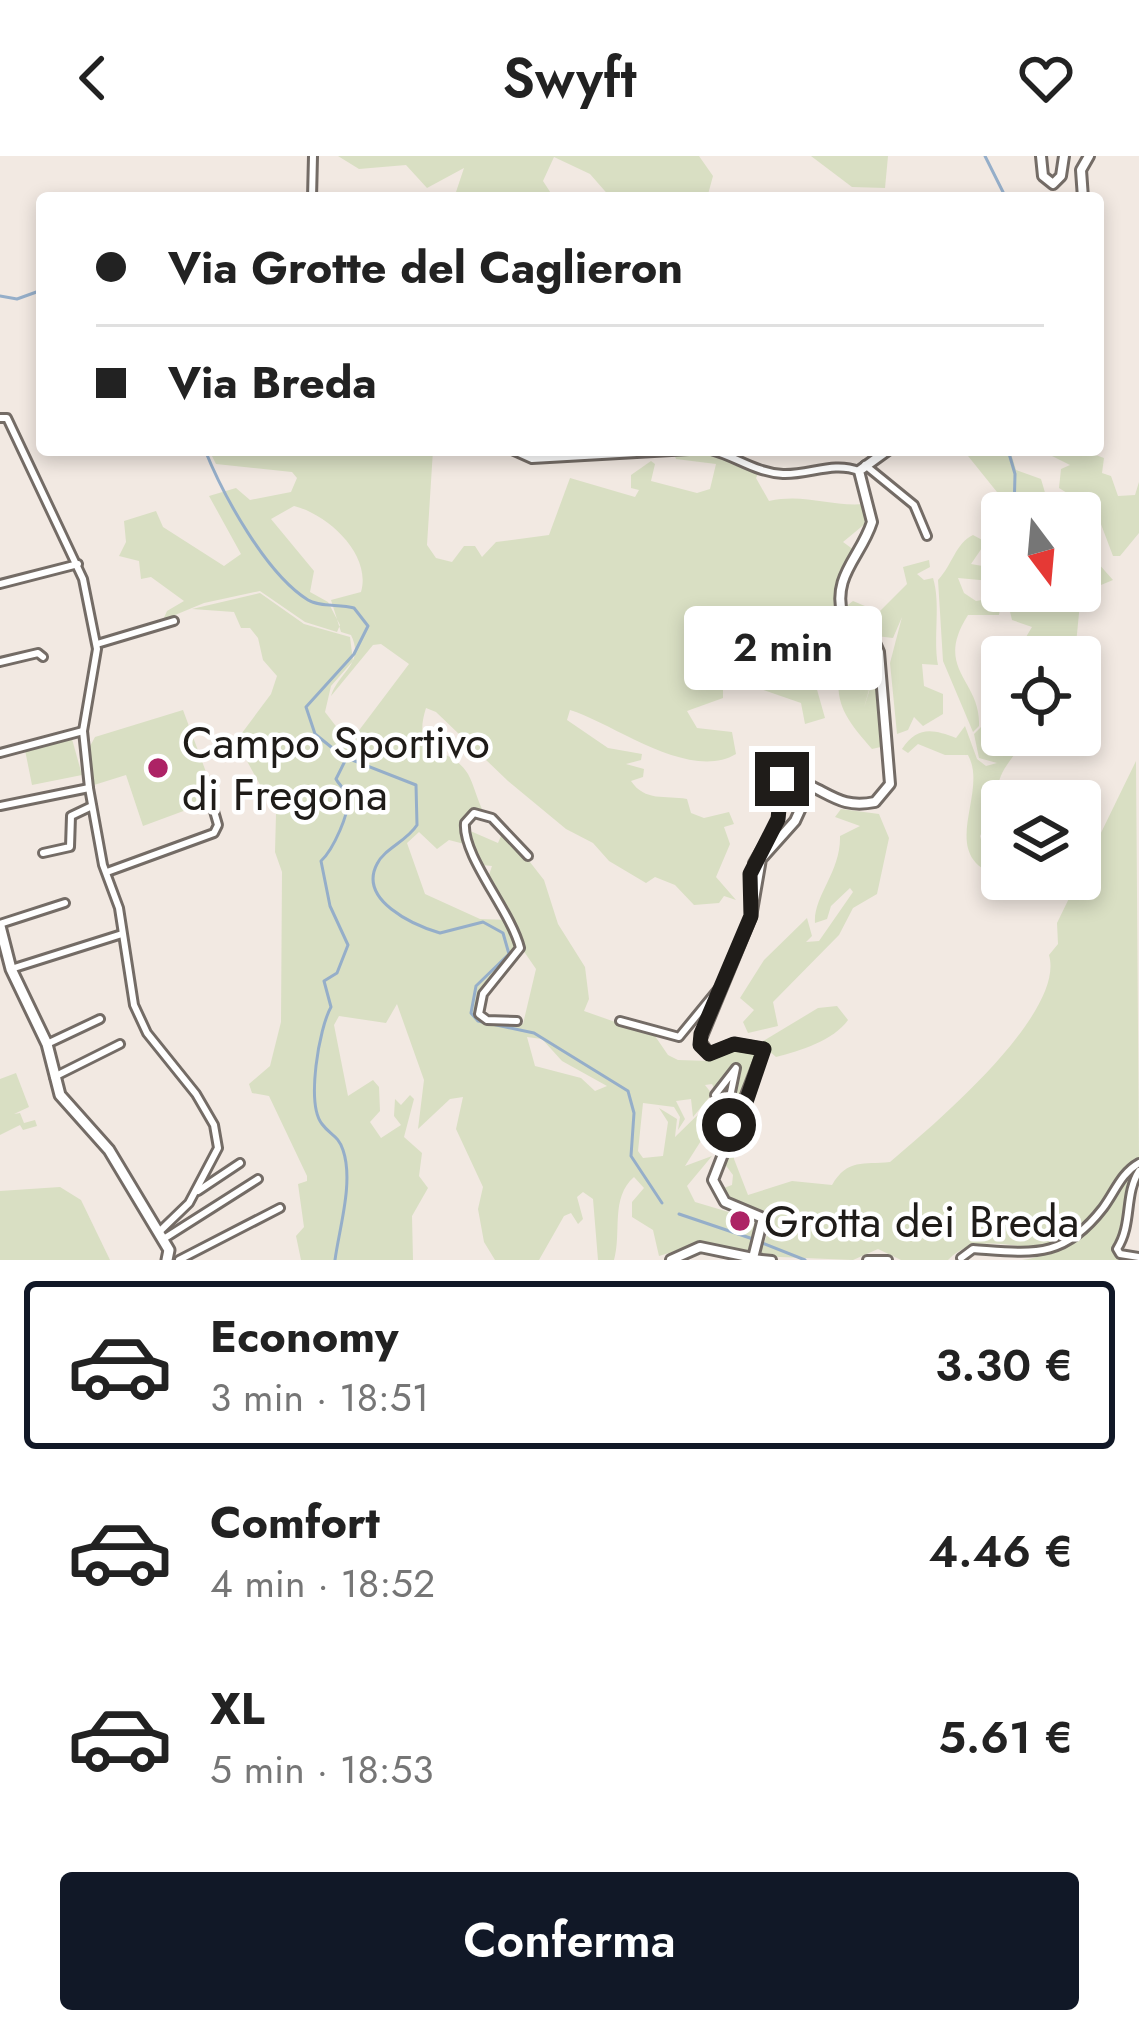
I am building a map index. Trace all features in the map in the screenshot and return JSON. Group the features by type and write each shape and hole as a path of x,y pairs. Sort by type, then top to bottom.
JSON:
{"main road":[{"path":"0,925 11,968 47,1044 65,1103 109,1150 173,1258"}],"street":[{"path":"312,192 313,156"},
{"path":"1041,156 1043,176 1053,184 1060,180 1064,156"},
{"path":"1083,192 1082,170 1089,156"},
{"path":"2,417 78,564 97,647 82,731 88,788 141,1022 214,1125 218,1148 195,1193 160,1236"},
{"path":"525,456 584,456"},
{"path":"725,456 764,472 788,474 832,466 861,467 914,505 927,536"},
{"path":"861,467 878,456"},
{"path":"754,879 766,851 795,821 811,786 832,802 864,804 875,802 890,784 879,652 872,636 843,617 839,602 845,568 872,522 861,467"},
{"path":"0,584 78,564"},
{"path":"97,647 174,621"},
{"path":"0,662 38,653 43,657"},
{"path":"0,753 82,731"},
{"path":"754,1254 765,1228 763,1218 733,1208 713,1188 714,1174 764,1049 734,1044 709,1054 700,1045 751,916 753,862 778,819 782,779"},
{"path":"106,872 214,833 218,825 206,780"},
{"path":"0,806 88,788"},
{"path":"43,853 70,847 71,816 92,806"},
{"path":"517,1021 487,1020 478,1014 483,994 520,948 500,898 470,849 465,823 474,813 492,818 528,856"},
{"path":"0,925 65,902"},
{"path":"11,968 122,934"},
{"path":"620,1022 679,1037 720,987"},
{"path":"47,1044 100,1019"},
{"path":"54,1078 120,1044"},
{"path":"715,1095 734,1067 738,1075 724,1126 746,1102"},
{"path":"195,1193 240,1163"},
{"path":"1139,1167 1131,1184 1129,1229 1117,1249 1120,1254 1139,1257"},
{"path":"959,1260 973,1249 1043,1255 1056,1250 1102,1210 1122,1177 1139,1167"},
{"path":"160,1236 258,1179"},
{"path":"173,1258 280,1208"},
{"path":"671,1260 700,1247 772,1260"},
{"path":"867,1260 888,1260"}],"green space":[{"path":"338,156 699,156 713,176 709,192 606,192 590,174 554,157 543,181 550,192 456,192 464,168 427,188 406,165 359,169"},
{"path":"811,156 888,156 885,188 852,187"},
{"path":"212,456 433,456 427,545 436,558 452,562 464,546 475,546 482,557 496,542 549,535 570,478 635,497 639,490 631,488 631,475 651,461 655,464 651,481 697,493 710,489 716,464 675,456 722,456 759,472 756,478 769,501 865,504 866,523 843,542 854,550 841,584 837,624 843,646 856,630 872,639 878,657 864,708 877,665 885,746 872,749 851,724 842,706 839,676 795,661 767,640 755,643 758,653 787,672 814,679 825,718 805,724 801,703 746,684 723,690 723,698 687,711 697,728 732,732 736,754 717,761 674,756 570,710 567,720 608,748 642,754 641,760 626,764 644,769 643,777 631,781 643,792 687,799 691,813 704,818 729,812 734,824 724,827 730,844 716,877 736,900 724,896 719,903 694,905 675,885 655,877 646,883 566,829 436,712 426,708 422,724 428,743 468,774 483,811 467,823 468,845 449,840 437,849 419,832 407,843 425,894 480,919 511,920 489,875 492,866 482,865 468,830 498,843 504,829 544,880 558,924 585,967 589,999 584,1011 655,1036 668,1055 678,1060 711,1061 742,1048 762,1051 745,1100 724,1121 741,1074 733,1064 715,1090 712,1084 705,1085 712,1094 693,1117 691,1099 676,1101 685,1119 678,1130 680,1117 674,1107 643,1103 638,1151 643,1158 663,1156 668,1122 659,1108 677,1119 675,1137 717,1096 732,1071 720,1125 704,1136 685,1166 712,1156 687,1186 695,1202 759,1221 753,1251 699,1244 659,1256 653,1230 632,1217 632,1202 644,1188 634,1177 619,1205 614,1260 598,1260 593,1199 583,1192 577,1197 583,1219 578,1224 571,1213 564,1216 539,1260 495,1260 484,1242 478,1209 483,1187 456,1129 463,1097 450,1099 418,1129 424,1080 397,1004 386,1023 339,1016 334,1025 348,1096 373,1080 379,1087 380,1111 370,1122 381,1138 401,1125 394,1116 395,1099 401,1105 410,1095 414,1099 404,1137 422,1153 419,1176 428,1188 412,1216 413,1260 301,1260 296,1236 304,1227 298,1184 307,1181 307,1176 269,1096 252,1093 249,1084 270,1066 281,1022 282,872 275,852 276,814 236,741 271,694 277,676 263,660 258,638 250,628 241,628 234,612 192,609 260,593 304,624 350,637 353,660 354,645 351,635 339,627 337,632 305,622 260,591 204,603 163,620 167,611 184,601 151,577 141,579 139,561 119,556 126,542 124,521 156,511 163,527 224,566 241,554 209,496 236,488 250,500 291,492 297,478 292,472 216,464","holes":["294,506 320,517 344,538 363,578 361,592 331,600 337,619 328,602 310,592 314,571 271,519","381,644 409,664 357,733 342,734 325,712 331,686 352,662 331,696 373,645","523,950 536,969 523,1024 484,1021 480,1010 487,990","527,1037 542,1039 562,1061 607,1086 595,1091 581,1078 535,1066"]},
{"path":"968,456 1012,456 1016,470 1041,479 1045,492 997,492"},
{"path":"1052,456 1098,456 1104,458 1102,473 1111,476 1118,496 1135,495 1139,482 1139,533 1120,556 1113,556 1101,524 1101,492 1065,492 1059,488 1061,469 1070,465"},
{"path":"973,535 981,539 981,549 971,564 981,566 981,580 958,578 964,593 981,600 981,612 999,612 968,615 955,649 978,710 979,726 973,732 943,661 938,580"},
{"path":"929,560 930,567 917,574 924,580 933,578 938,665 922,664 924,686 943,694 943,714 923,726 914,717 908,730 897,734 890,663 902,617 893,638 876,636 846,617 844,608 853,601 879,612 907,584 903,567"},
{"path":"1101,566 1113,580 1101,585"},
{"path":"1010,612 1079,612 1077,636 1027,636 1032,627 1012,620"},
{"path":"183,710 216,799 143,826 126,775 94,785 89,748 95,737"},
{"path":"965,726 977,759 986,766 997,763 979,758 974,734 981,727 981,756 1013,756 1000,780 981,780 981,867 967,840 973,788 968,755 945,755 918,744 908,753 902,749 920,733 933,731 956,738"},
{"path":"72,739 82,775 32,785 25,750"},
{"path":"1136,761 1139,1160 1099,1216 1042,1253 1039,1248 979,1244 948,1260 901,1260 878,1249 853,1260 759,1256 770,1227 790,1236 718,1190 732,1185 733,1175 724,1163 733,1140 734,1159 748,1195 792,1181 832,1185 850,1167 890,1162 993,1066 1038,1006 1049,979 1049,955 1058,944 1057,923 1068,900 1101,900 1101,833"},
{"path":"841,809 879,814 889,838 877,894 853,908 839,935 773,1002 778,1026 748,1033 743,1022 754,1010 740,998 764,960 807,918 812,936 806,942 819,941 853,892 850,888 831,906 827,919 815,923 840,836 860,826 835,817"},
{"path":"837,1006 848,1020 816,1044 776,1057 760,1043 818,1008"},
{"path":"16,1073 29,1107 14,1114 20,1113 24,1123 35,1120 37,1126 23,1130 20,1125 0,1135 0,1079"},
{"path":"1139,1164 1116,1253 1139,1260 1022,1260 1065,1246 1079,1236"},
{"path":"60,1187 81,1200 110,1260 0,1260 0,1191"}],"waterway":[{"path":"985,156 1003,192"},
{"path":"0,296 17,299 36,292"},
{"path":"208,456 234,510 292,588 313,602 354,608 368,626 354,654 306,707 315,734 346,759 336,779 347,795 347,811 321,861 330,906 348,945 337,973 324,981 331,1007 315,1084 317,1114 339,1141 346,1163 335,1260"},
{"path":"1010,456 1015,492"},
{"path":"347,758 416,785 417,825 385,854 373,877 381,900 403,917 440,933 483,922 503,933 509,954 476,986 471,1013 478,1021 534,1033 628,1091 634,1113 631,1156 662,1203"},
{"path":"679,1214 753,1239"},
{"path":"762,1243 805,1260"}],"place":[{"name":"Campo Sportivo di Fregona","path":"158,768"},
{"name":"Grotta dei Breda","path":"740,1221"}],"route":[{"path":"729,1125 746,1102 764,1061 764,1049 734,1044 709,1054 700,1045 701,1034 751,916 754,879 750,874 759,849 777,823 782,779"}]}
